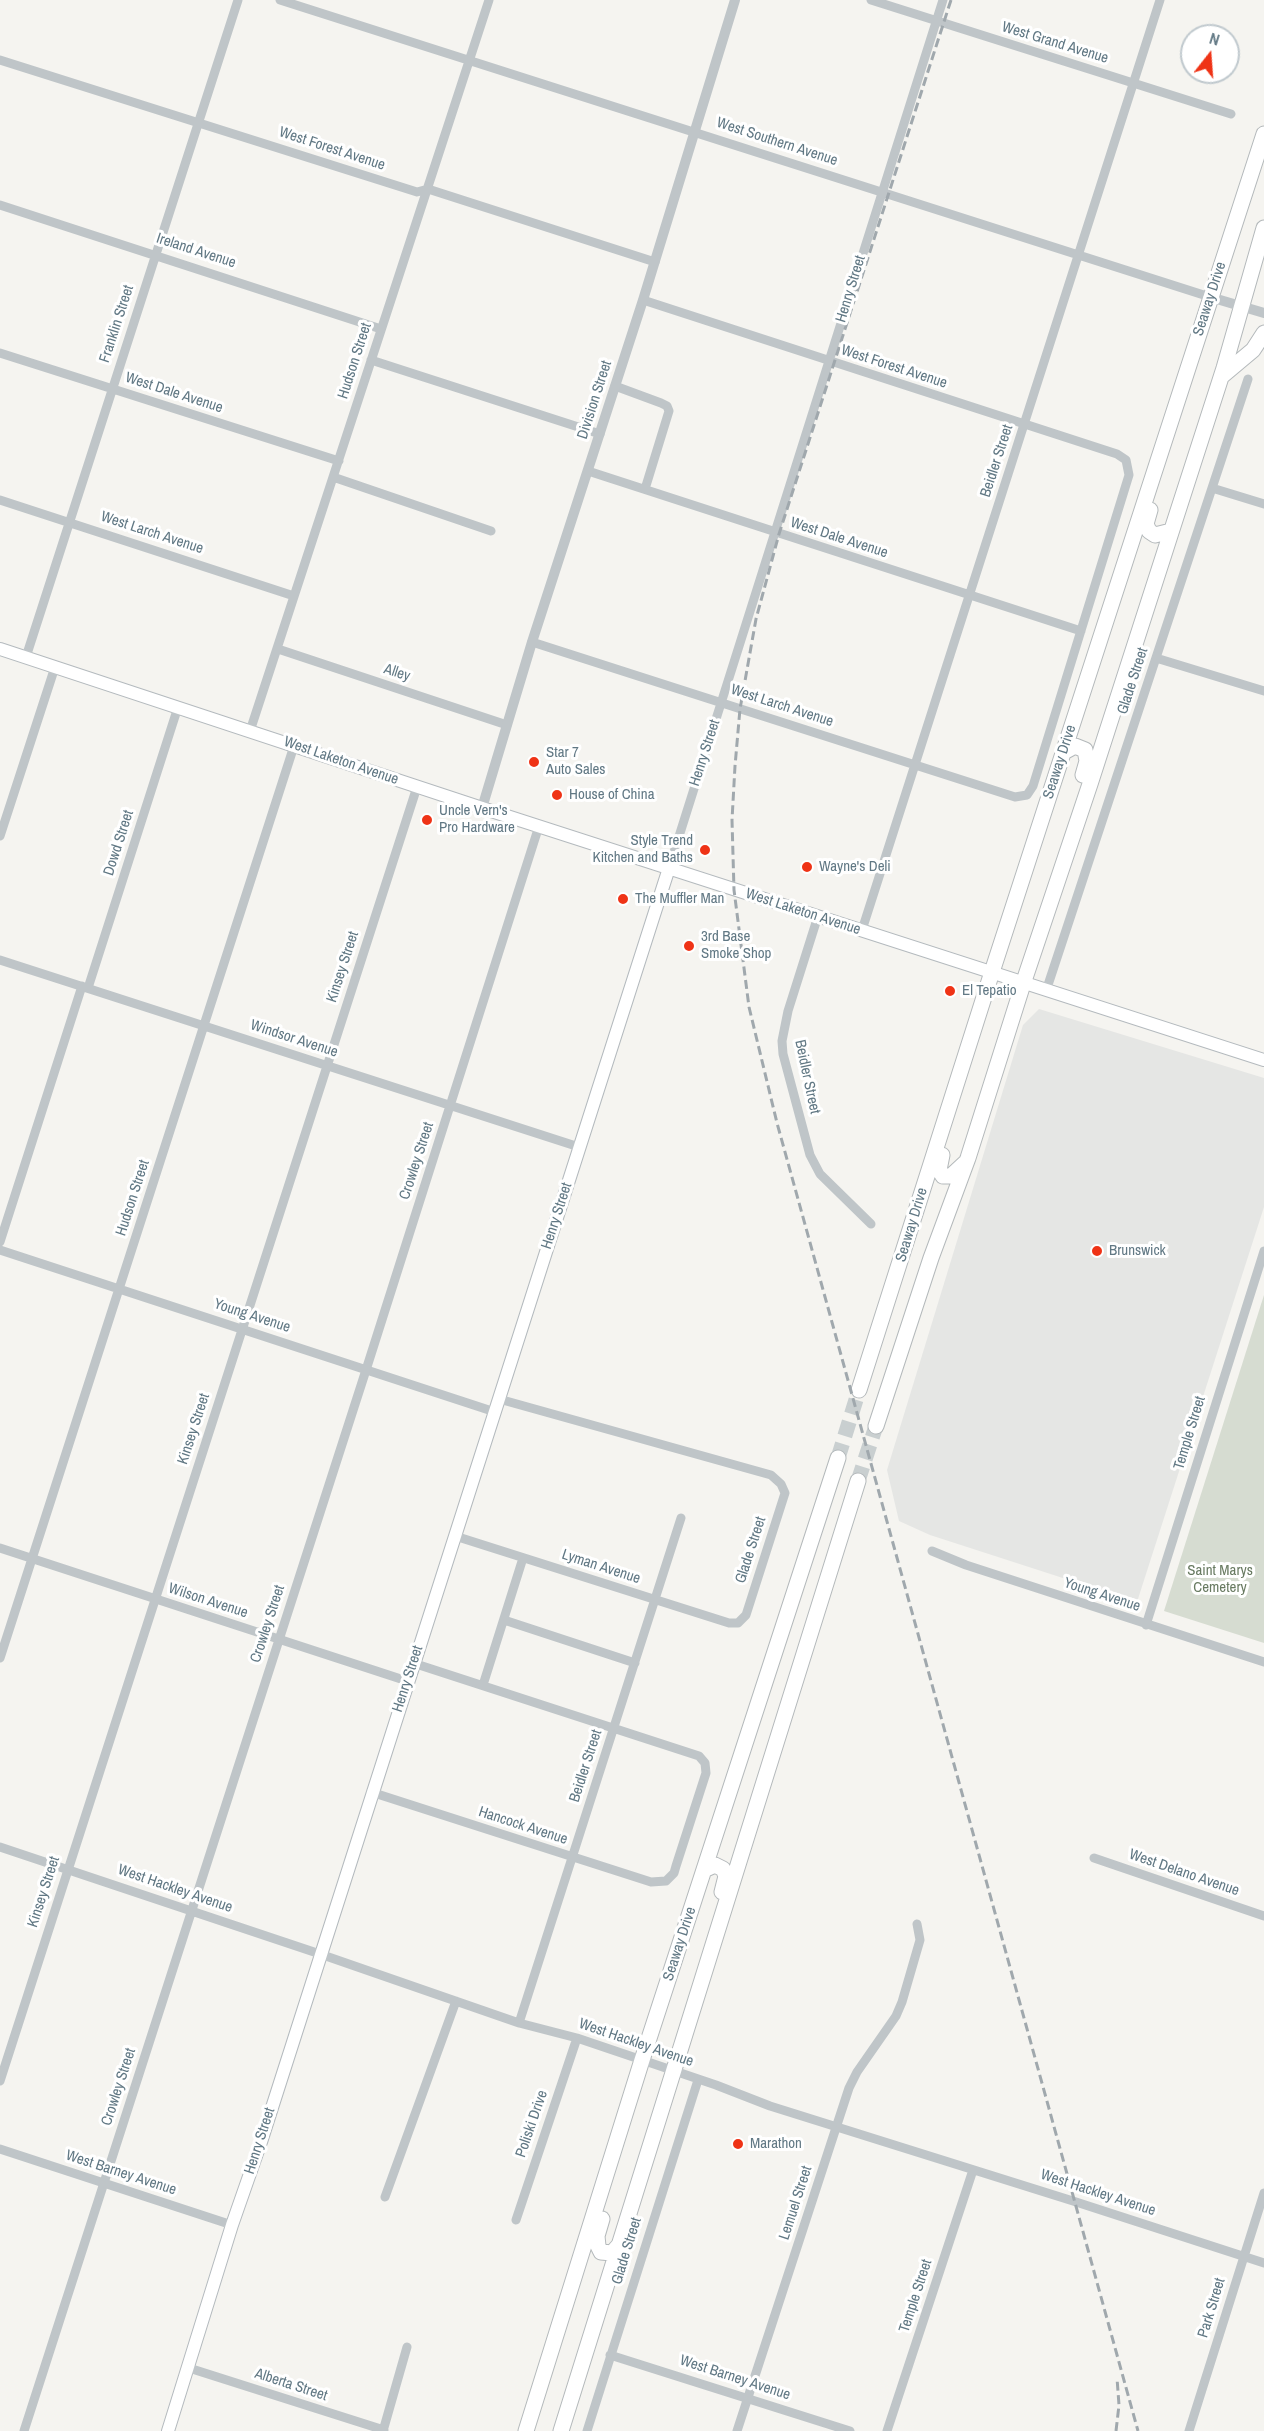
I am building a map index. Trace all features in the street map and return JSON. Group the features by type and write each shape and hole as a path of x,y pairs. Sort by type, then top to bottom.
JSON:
{"highway":[{"name":"Seaway Drive","path":"859,1390 1264,134"},
{"name":"Seaway Drive","path":"876,1426 931,1258 968,1158 1221,376 1264,228"},
{"path":"1171,531 1155,535 1149,531 1146,524 1205,339 1202,323"},
{"path":"1221,376 1253,350 1264,333"},
{"path":"1030,961 1028,944 1087,760 1085,750 1079,746 1071,746 1064,752"},
{"path":"968,1158 961,1169 951,1176 943,1176 939,1173 945,1144 987,1012 985,995"},
{"name":"Seaway Drive","path":"526,2431 642,2060 838,1458"},
{"path":"561,2431 858,1481"},
{"path":"680,2052 678,2036 726,1876 721,1867 715,1865 704,1870"},
{"path":"619,2245 612,2253 605,2254 598,2246 597,2236 636,2111 636,2083"}],"main road":[{"name":"West Laketon Avenue","path":"0,649 417,787 1264,1060"},
{"name":"Henry Street","path":"168,2431 232,2225 261,2142 371,1792 669,868"}],"street":[{"name":"Franklin Street","path":"26,657 238,0"},
{"name":"West Southern Avenue","path":"280,0 1264,313"},
{"name":"Hudson Street","path":"250,731 294,596 338,479 339,461 489,0"},
{"name":"Division Street","path":"482,808 532,642 645,301 735,0"},
{"name":"West Grand Avenue","path":"871,0 1231,114"},
{"name":"Henry Street","path":"669,868 943,0"},
{"name":"Beidler Street","path":"862,930 1160,0"},
{"name":"West Forest Avenue","path":"0,60 417,192 428,189 655,262"},
{"name":"Ireland Avenue","path":"0,205 381,329"},
{"name":"West Forest Avenue","path":"645,301 1117,454 1128,465 1129,475 1081,631"},
{"name":"West Dale Avenue","path":"0,352 339,461"},
{"path":"371,360 600,434"},
{"name":"Glade Street","path":"1046,991 1248,379"},
{"path":"615,386 661,403 667,406 669,411 645,489"},
{"name":"West Dale Avenue","path":"588,471 1081,631"},
{"path":"338,479 491,531"},
{"path":"1212,488 1264,504"},
{"name":"West Larch Avenue","path":"0,500 294,596"},
{"name":"West Larch Avenue","path":"532,642 1015,797 1022,797 1027,795 1033,786 1081,631"},
{"name":"Alley","path":"278,649 507,725"},
{"path":"1156,658 1264,691"},
{"path":"0,836 55,667"},
{"name":"Dowd Street","path":"0,1242 178,707"},
{"name":"Hudson Street","path":"0,1658 294,746"},
{"name":"Kinsey Street","path":"0,2081 417,787"},
{"name":"Crowley Street","path":"24,2431 539,826"},
{"name":"Beidler Street","path":"818,916 788,1011 782,1041 783,1054 810,1155 820,1174 871,1224"},
{"name":"Windsor Avenue","path":"0,960 579,1147"},
{"name":"Young Avenue","path":"0,1250 495,1412"},
{"name":"Temple Street","path":"1146,1625 1264,1251"},
{"name":"Glade Street","path":"499,1399 771,1475 781,1484 785,1493 746,1615 738,1623"},
{"name":"Beidler Street","path":"519,2023 681,1518"},
{"name":"Lyman Avenue","path":"455,1536 729,1623 738,1623"},
{"name":"Wilson Avenue","path":"0,1548 407,1681"},
{"name":"Young Avenue","path":"932,1551 966,1565 1264,1662"},
{"path":"483,1685 523,1558"},
{"path":"504,1620 635,1663"},
{"path":"413,1663 614,1727"},
{"name":"Hancock Avenue","path":"371,1792 651,1882 666,1881 676,1866 706,1773 705,1762 694,1754 614,1727"},
{"name":"West Hackley Avenue","path":"0,1847 320,1953 519,2023 577,2038 766,2105 1264,2263"},
{"name":"West Delano Avenue","path":"1094,1858 1264,1916"},
{"name":"Lemuel Street","path":"737,2431 849,2088 857,2072 896,2016 902,2002 920,1940 917,1924"},
{"path":"385,2197 456,2001"},
{"name":"Poliski Drive","path":"516,2220 577,2038"},
{"name":"Glade Street","path":"587,2431 698,2080"},
{"name":"West Barney Avenue","path":"0,2149 232,2225"},
{"name":"Temple Street","path":"887,2431 974,2170"},
{"name":"Park Street","path":"1189,2431 1264,2193"},
{"path":"383,2431 407,2347"},
{"name":"West Barney Avenue","path":"610,2355 850,2431"},
{"name":"Alberta Street","path":"189,2368 383,2431"}],"shaded area":[{"path":"1039,1009 1264,1078 1264,1207 1137,1602 930,1535 899,1521 887,1470 1023,1025"}],"green space":[{"name":"Saint Marys Cemetery","path":"1264,1295 1264,1643 1164,1611"}],"tunnel":[{"path":"838,1458 859,1390"},
{"path":"858,1481 876,1426"}],"railway":[{"path":"951,0 779,534 756,619 740,709 735,766 732,820 734,890 749,1007 777,1123 1138,2431"},
{"path":"1116,2431 1119,2405 1117,2378"}],"place":[{"name":"Star 7 Auto Sales","path":"534,762"},
{"name":"House of China","path":"557,795"},
{"name":"Uncle Vern's Pro Hardware","path":"427,820"},
{"name":"Style Trend Kitchen and Baths","path":"705,850"},
{"name":"Wayne's Deli","path":"807,867"},
{"name":"The Muffler Man","path":"623,899"},
{"name":"3rd Base Smoke Shop","path":"689,946"},
{"name":"El Tepatio","path":"950,991"},
{"name":"Brunswick","path":"1097,1251"},
{"name":"Marathon","path":"738,2144"}]}
